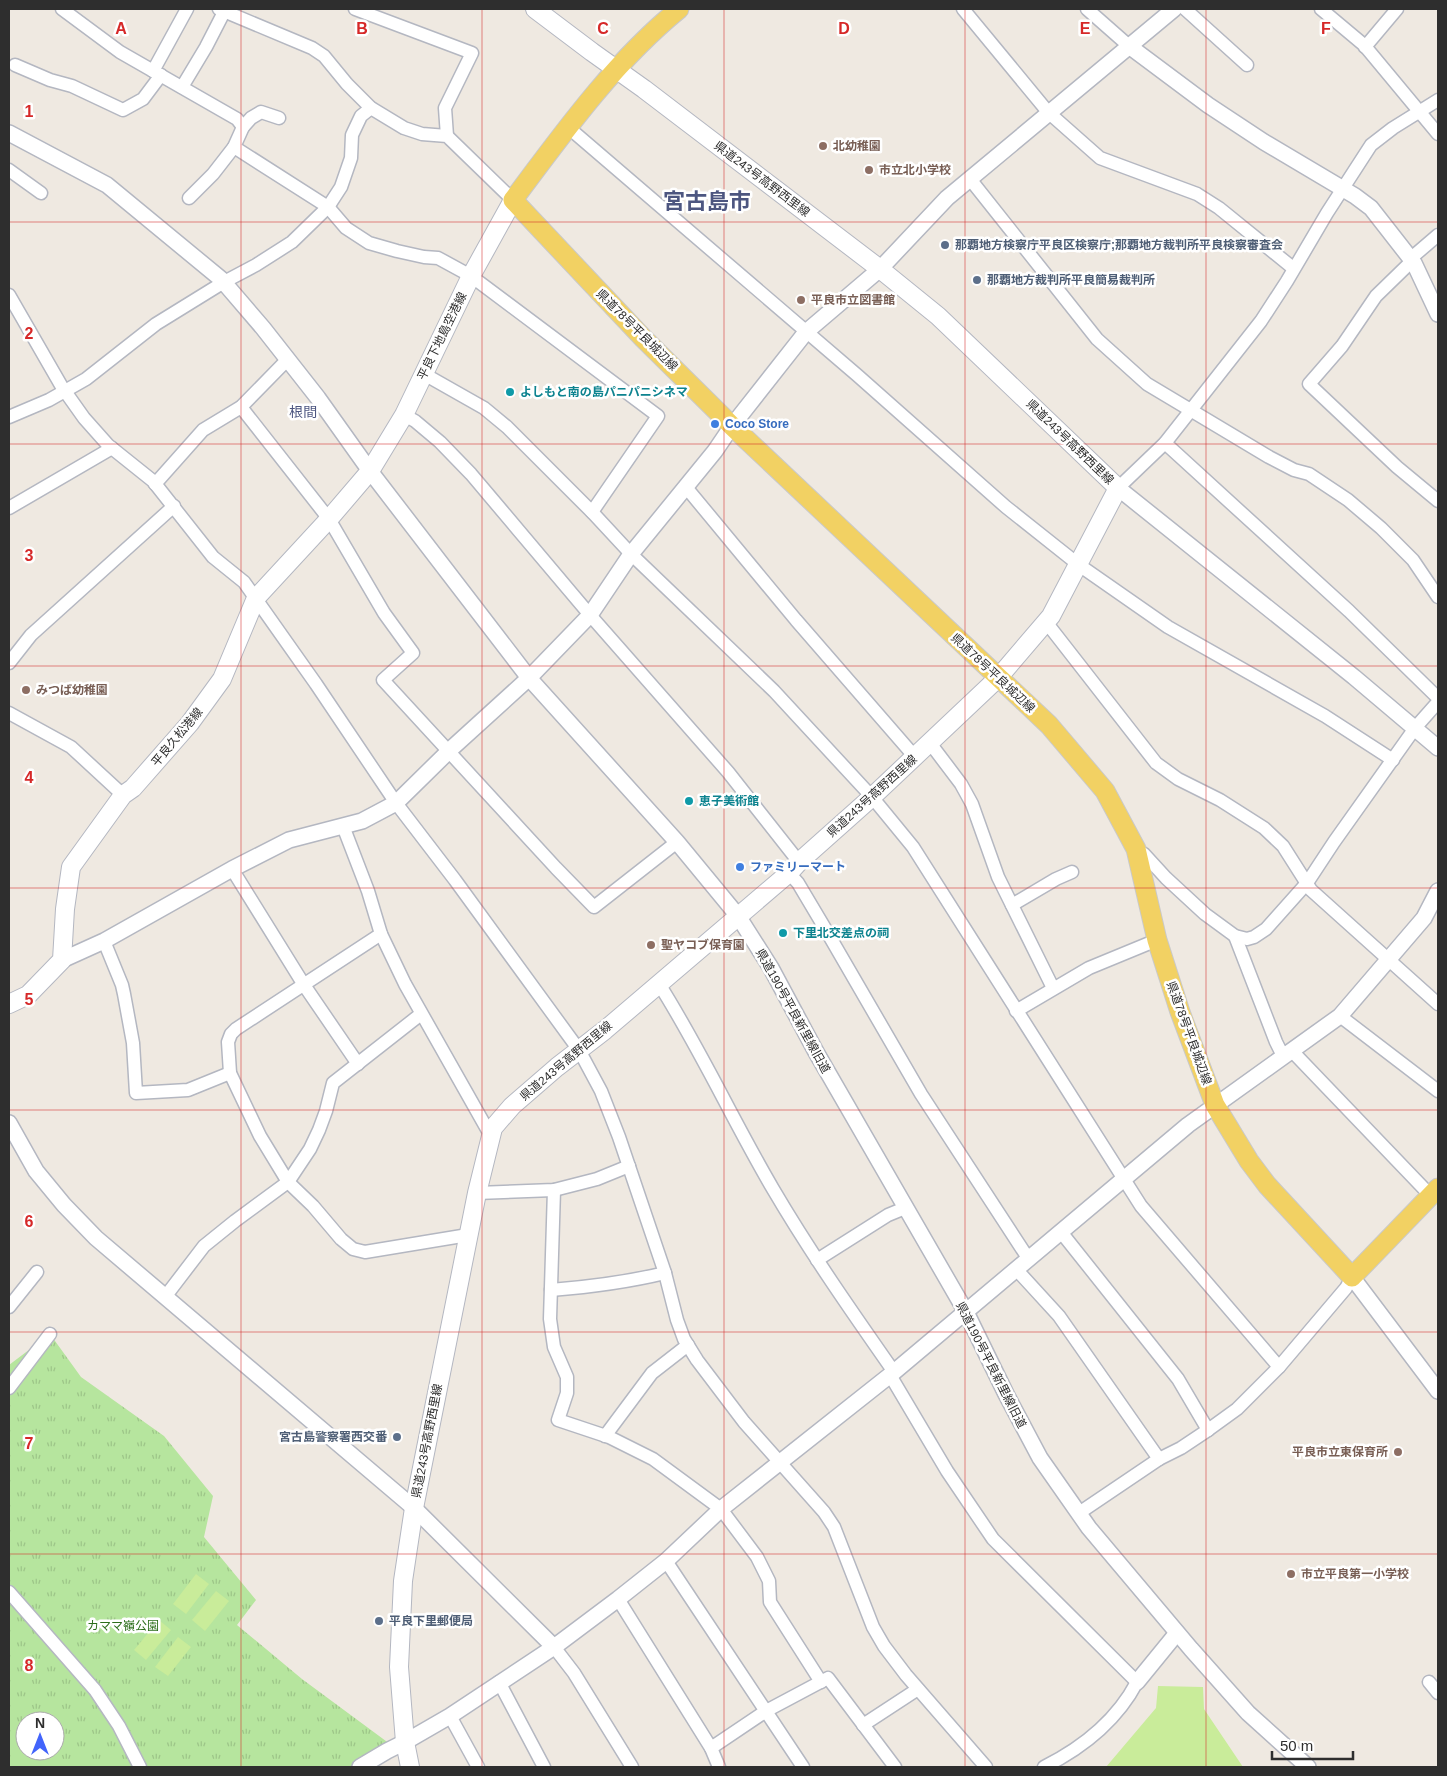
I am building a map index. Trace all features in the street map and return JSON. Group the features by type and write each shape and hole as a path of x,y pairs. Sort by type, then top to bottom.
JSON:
{"main road":[{"path":"513,200 616,69 664,21 679,9"},
{"name":"県道243号高野西里線","path":"410,1767 405,1742 399,1667 403,1581 414,1508 468,1235 493,1128 512,1106 794,868 998,678 1051,616 1118,488 938,316 880,269 538,10"},
{"name":"平良下地島空港線","path":"370,471 404,415 471,276 513,200"},
{"name":"県道78号平良城辺線","path":"513,200 616,310 732,426 1049,725 1105,791 1136,850 1157,940 1180,1012 1215,1105 1239,1146 1267,1185 1352,1277"},
{"name":"平良久松港線","path":"62,960 65,909 71,867 123,795 134,788 190,723 222,679 256,598 329,519 370,471"},
{"path":"9,1004 28,995 62,960"},
{"path":"1352,1277 1434,1192"}],"street":[{"path":"62,9 120,52 237,119 243,127"},
{"path":"15,64 50,80 72,86 123,110 143,99 187,9"},
{"path":"355,9 472,53 445,108 447,136"},
{"path":"963,9 1048,112 1100,158 1197,194 1219,208 1293,268"},
{"path":"1087,9 1129,46 1208,105 1371,208 1411,260 1438,314"},
{"path":"62,960 104,942 232,869 289,840 362,821 396,803 449,750 529,678 590,616 631,554 715,451 732,426 806,332 880,269 947,198 1174,9"},
{"path":"1185,9 1247,65"},
{"path":"1321,9 1365,47 1438,134"},
{"path":"1365,47 1397,9"},
{"path":"182,87 206,47 221,10 290,37 312,48 324,56 370,108 404,128 422,134 447,136 513,200"},
{"path":"1438,100 1382,135 1371,146 1342,189 1261,321 1165,443 1118,488 1354,677 1438,748"},
{"path":"9,417 65,392 86,379 156,324 292,242 328,207 341,187 352,158 352,135 361,116 370,108"},
{"path":"189,198 213,174 234,147 243,127 251,118 261,112 279,118"},
{"path":"569,128 1006,507 1078,565 1168,626 1325,716 1393,760"},
{"name":"県道190号平良新里線旧道","path":"9,133 107,185 224,282 288,360 370,471 529,678 677,842 738,916 771,968 816,1052 966,1312 1040,1458 1089,1528 1177,1633 1248,1713 1308,1767"},
{"path":"234,147 328,207 346,228 369,243 406,253 438,258 471,276 658,416 592,512"},
{"path":"9,170 41,193"},
{"path":"970,179 1097,339 1147,384 1286,466 1309,474 1348,500 1381,528 1412,560 1438,597"},
{"path":"1438,235 1376,296 1342,346 1317,372 1309,384 1396,466 1438,501"},
{"path":"9,296 65,392 84,418 112,448 156,484 196,538 213,557 244,582 316,684 396,803 455,880 579,1050 601,1091 629,1166 665,1274 678,1320 696,1360 744,1422 824,1512 834,1527 873,1627 884,1646 918,1689 986,1767"},
{"path":"156,484 203,430 241,407 288,360"},
{"path":"424,374 484,408 507,427 631,554 774,691 872,797 913,847 1141,1206 1279,1367"},
{"path":"241,407 329,519 384,613 414,653 383,680 594,907 677,842"},
{"path":"404,415 415,421 440,442 471,474 590,616 728,772 794,868 798,883 921,1094 1028,1258"},
{"path":"1165,443 1349,611 1438,698"},
{"path":"9,508 112,448"},
{"path":"686,486 796,620 915,757"},
{"path":"9,663 31,635 174,506"},
{"path":"1046,622 1156,763 1178,779 1220,800 1264,828 1284,846 1311,890 1438,1004"},
{"path":"1136,850 1144,854 1204,914 1235,936 1247,939 1266,929 1307,883 1415,728 1438,702"},
{"path":"9,714 71,747 123,795"},
{"path":"930,742 961,784 972,804 998,877 1053,988"},
{"path":"343,826 368,890 382,934 405,984 491,1136"},
{"path":"232,869 304,985 358,1064"},
{"path":"1012,905 1072,872"},
{"path":"360,1767 450,1716 554,1647 618,1599 666,1561 721,1508 892,1373 1188,1125 1340,1016 1424,918 1438,891"},
{"path":"382,934 230,1034 228,1042 230,1073 260,1136 288,1182 313,1206 341,1240 353,1249 365,1252 468,1235"},
{"path":"1235,936 1276,1042 1434,1192"},
{"path":"1016,1011 1089,968 1157,940"},
{"path":"104,942 124,994 133,1043 136,1093 188,1090 230,1073"},
{"path":"658,984 705,1062 772,1188 892,1373 947,1471 993,1538 1137,1682"},
{"path":"165,1297 204,1246 288,1182 310,1149 319,1130 333,1083 421,1014"},
{"path":"1340,1016 1438,1091"},
{"path":"9,1123 36,1171 64,1205 96,1238 414,1508 554,1647 574,1673 632,1767"},
{"path":"477,1193 554,1190 597,1179 629,1166"},
{"path":"554,1190 550,1319 554,1347 567,1377 567,1392 558,1420 605,1436 653,1459 721,1508 757,1557 769,1582 770,1602 821,1682"},
{"path":"818,1260 888,1215 905,1208"},
{"path":"1061,1232 1178,1379 1208,1430"},
{"path":"1016,1269 1059,1316 1160,1459"},
{"path":"9,1307 37,1272"},
{"path":"551,1290 581,1288 665,1274"},
{"path":"1079,1513 1160,1459 1208,1430 1237,1409 1279,1367 1346,1288 1352,1277 1438,1392"},
{"path":"9,1388 50,1334"},
{"path":"605,1436 652,1373 688,1345"},
{"path":"666,1561 803,1767"},
{"path":"9,1592 95,1690 119,1726 140,1767"},
{"path":"618,1599 711,1748 719,1767"},
{"path":"1044,1767 1081,1746 1111,1718 1130,1695 1137,1682 1177,1633"},
{"path":"711,1748 766,1711 828,1678 895,1767"},
{"path":"500,1682 544,1767"},
{"path":"1428,1682 1438,1692"},
{"path":"863,1725 918,1689"},
{"path":"450,1716 478,1767"}],"green space":[{"name":"カママ嶺公園","path":"50,1334 81,1377 164,1436 213,1496 204,1537 256,1600 237,1625 302,1679 394,1747 362,1767 9,1767 9,1365"},
{"path":"196,1574 209,1584 186,1614 173,1604"},
{"path":"216,1591 229,1601 205,1631 192,1620"},
{"path":"159,1620 171,1630 146,1660 134,1650"},
{"path":"178,1637 191,1647 168,1676 155,1667"},
{"path":"1158,1686 1203,1687 1204,1709 1243,1767 1106,1767 1156,1708"}],"place":[{"name":"北幼稚園","path":"823,146"},
{"name":"市立北小学校","path":"869,170"},
{"name":"那覇地方検察庁平良区検察庁;那覇地方裁判所平良検察審査会","path":"945,245"},
{"name":"那覇地方裁判所平良簡易裁判所","path":"977,280"},
{"name":"平良市立図書館","path":"801,300"},
{"name":"よしもと南の島パニパニシネマ","path":"510,392"},
{"name":"Coco Store","path":"715,424"},
{"name":"みつば幼稚園","path":"26,690"},
{"name":"恵子美術館","path":"689,801"},
{"name":"ファミリーマート","path":"740,867"},
{"name":"下里北交差点の祠","path":"783,933"},
{"name":"聖ヤコブ保育園","path":"651,945"},
{"name":"宮古島警察署西交番","path":"397,1437"},
{"name":"平良市立東保育所","path":"1398,1452"},
{"name":"市立平良第一小学校","path":"1291,1574"},
{"name":"平良下里郵便局","path":"379,1621"}],"district":[{"name":"宮古島市","path":"707,201"},
{"name":"根間","path":"303,412"}]}
